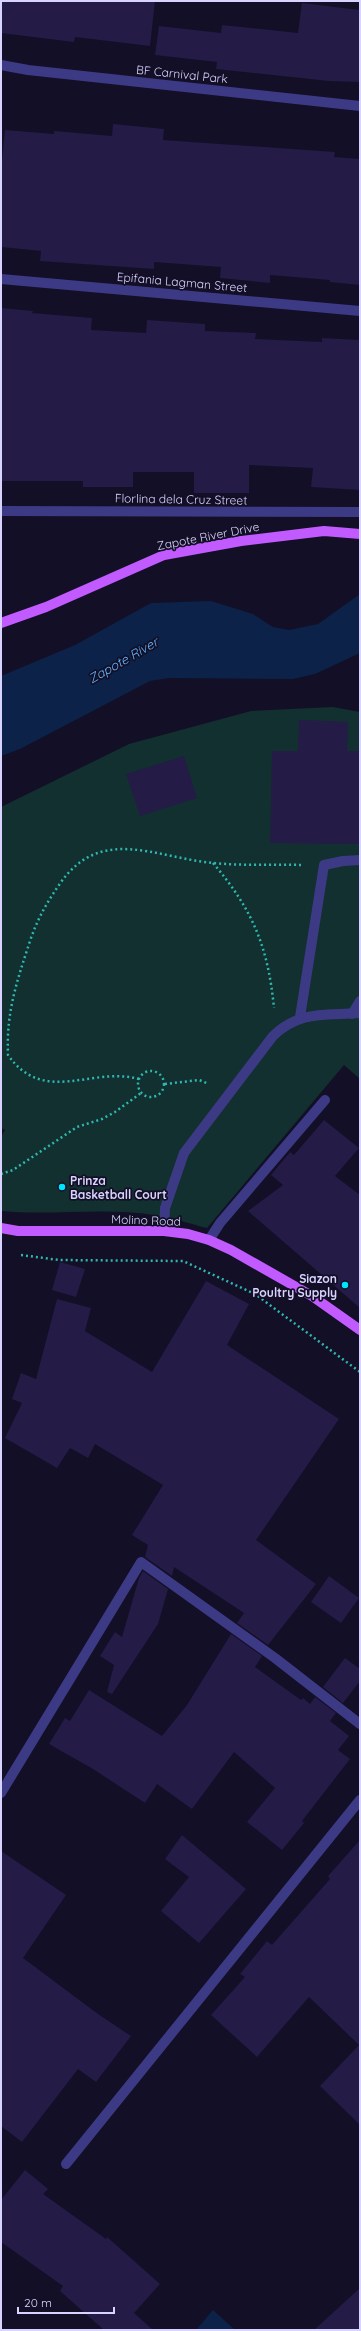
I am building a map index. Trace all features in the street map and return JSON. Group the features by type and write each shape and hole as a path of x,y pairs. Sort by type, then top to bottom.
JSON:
{"main road":[{"name":"Zapote River Drive","path":"1,623 46,607 164,555 241,541 324,531 360,534"},
{"name":"Molino Road","path":"1,1228 18,1231 164,1231 188,1234 209,1240 312,1296 360,1330"}],"street":[{"name":"BF Carnival Park","path":"1,65 28,70 360,106"},
{"name":"Epifania Lagman Street","path":"1,279 360,311"},
{"name":"Florlina dela Cruz Street","path":"1,511 360,512"},
{"path":"300,1017 324,865 343,861 360,860"},
{"path":"164,1231 165,1208 184,1153 273,1036 284,1025 300,1017 356,1014 360,1001"},
{"path":"209,1240 220,1224 325,1100"},
{"path":"1,1793 141,1562 275,1658 360,1724"},
{"path":"66,2164 360,1800"}],"path":[{"path":"139,1080 108,1075 70,1082 44,1082 22,1072 8,1056 8,1016 13,990 35,928 47,902 75,865 88,855 102,850 121,849 214,863 324,865"},
{"path":"214,863 230,882 259,932 273,994 275,1016 273,1036"},
{"path":"151,1071 158,1072 163,1077 165,1084 162,1092 156,1097 148,1097 139,1089 139,1080 144,1074 151,1071"},
{"path":"165,1084 199,1080 228,1095"},
{"path":"1,1174 13,1170 77,1127 102,1119 115,1112 142,1093"},
{"path":"16,1254 59,1260 183,1261 255,1294 360,1372"}],"green space":[{"path":"333,707 360,712 360,1079 344,1065 207,1228 167,1217 135,1213 39,1213 1,1211 1,1137 5,1130 1,1128 1,807 129,744 251,711"}],"water":[{"name":"Zapote River","path":"360,594 360,653 315,674 293,679 169,678 150,681 20,749 1,756 1,676 75,645 151,603 211,601 253,614 273,627 289,630 318,624"},
{"path":"213,2310 235,2330 196,2330"}],"building":[{"path":"1,1 155,1 150,46 75,37 74,42 1,33"},
{"path":"302,3 360,10 360,82 329,81 216,69 217,62 155,55 159,26 221,33 222,25 298,33"},
{"path":"113,124 164,129 163,140 335,152 334,157 360,159 360,285 330,282 330,280 270,275 270,283 220,278 221,267 154,262 154,269 40,261 41,251 1,247 1,171 5,130 54,134 54,131 112,136"},
{"path":"1,308 33,311 32,313 92,318 91,330 146,333 147,320 205,324 205,331 256,333 255,339 322,342 322,338 360,340 360,490 311,487 313,468 249,465 249,493 194,493 194,472 133,472 133,487 83,487 83,481 1,481"},
{"path":"299,720 348,722 347,751 360,751 360,844 270,843 272,751 298,751"},
{"path":"184,756 197,798 140,816 126,774"},
{"path":"324,1120 359,1148 335,1176 360,1195 360,1308 248,1211 283,1185 271,1175 290,1152 294,1155"},
{"path":"60,1262 85,1269 76,1297 52,1290"},
{"path":"206,1281 249,1304 227,1345 339,1419 256,1540 316,1584 268,1645 237,1623 244,1613 174,1567 172,1576 145,1557 148,1545 132,1535 163,1485 95,1444 88,1458 70,1448 57,1468 5,1438 22,1403 12,1399 21,1373 36,1379 57,1299 91,1308 85,1331 152,1372"},
{"path":"143,1571 168,1589 158,1624 112,1694 107,1692 114,1665 100,1656 115,1632 122,1637 139,1578"},
{"path":"329,1576 359,1598 341,1623 311,1602"},
{"path":"231,1634 262,1656 255,1667 301,1700 303,1698 310,1704 315,1697 336,1713 330,1721 349,1736 338,1750 350,1759 302,1821 304,1823 282,1850 247,1822 275,1788 234,1752 192,1809 157,1784 145,1803 93,1769 49,1744 65,1718 70,1721 89,1690 162,1736 187,1705"},
{"path":"345,1658 360,1669 360,1681 343,1703 323,1687"},
{"path":"182,1835 246,1889 199,1943 161,1911 189,1877 165,1859"},
{"path":"360,1840 360,2125 320,2086 359,2045 309,1997 257,2057 211,2015 245,1977 240,1974 267,1941 272,1945 330,1879 328,1876"},
{"path":"1,1851 66,1895 23,1958 98,2014 131,2036 96,2082 78,2069 22,2142 1,2126"},
{"path":"25,2170 48,2189 43,2194 106,2239 107,2237 160,2284 134,2313 153,2330 104,2330 60,2291 63,2286 1,2242 1,2200"},
{"path":"360,2288 360,2330 314,2330"}],"place":[{"name":"Prinza Basketball Court","path":"62,1187"},
{"name":"Siazon Poultry Supply","path":"345,1285"}]}
